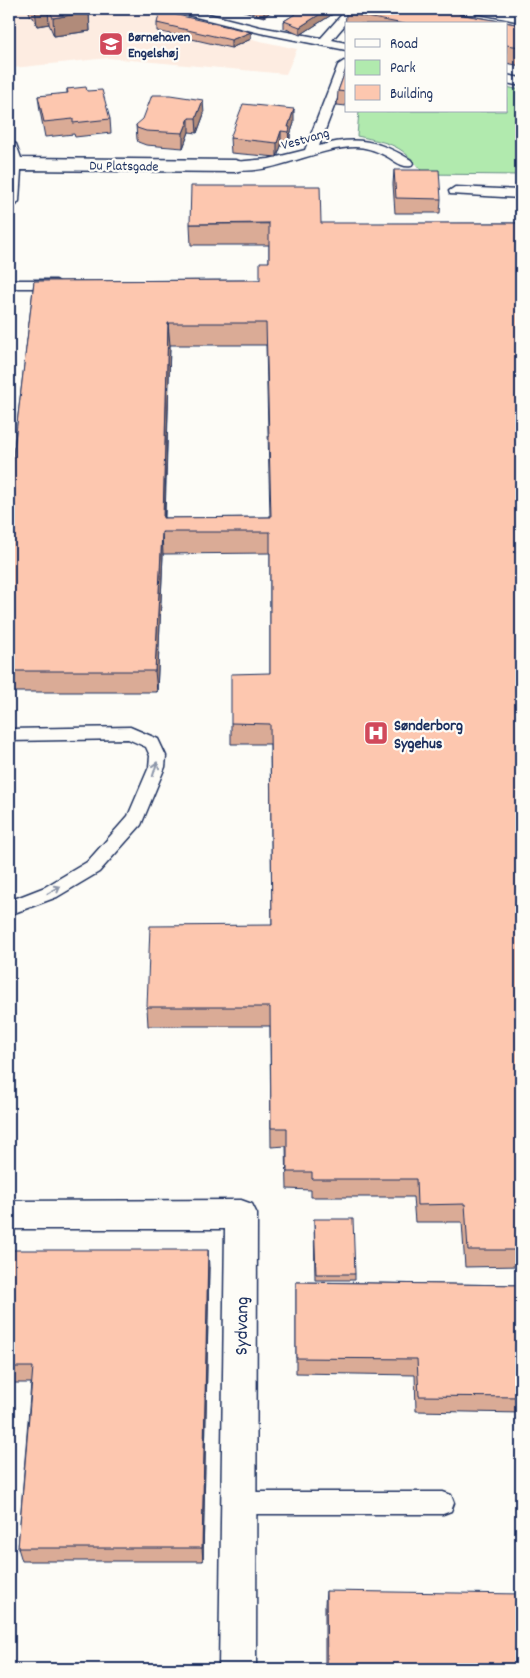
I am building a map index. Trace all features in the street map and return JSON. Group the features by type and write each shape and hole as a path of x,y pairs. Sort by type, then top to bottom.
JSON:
{"street":[{"path":"482,9 521,17"},
{"path":"9,201 10,159"},
{"name":"Du Platsgade","path":"10,159 236,166"},
{"name":"Sydvang","path":"9,1215 241,1214 236,1669"}],"lane":[{"path":"176,9 260,30 345,46"},
{"path":"325,42 349,14"},
{"path":"311,152 344,65"},
{"path":"508,79 521,82"},
{"name":"Vestvang","path":"236,166 274,162 342,143 356,142 373,145 389,151 407,163"},
{"path":"455,191 521,194"},
{"path":"9,284 74,284"},
{"path":"9,735 130,734 152,743 158,756 157,767 135,820 92,867 50,892 9,908"},
{"path":"238,1503 443,1503"}],"shaded area":[{"name":"Børnehaven Engelshøj","path":"9,9 163,9 160,19 297,49 286,74 108,58 13,68 9,55"}],"green space":[{"path":"508,87 521,90 521,175 424,174 409,157 395,147 357,136 359,112 508,112"}],"building":[{"path":"49,9 87,9 89,12 53,18"},
{"path":"303,9 328,9 300,27 284,21"},
{"path":"348,9 455,9 461,10 459,14 504,22 393,22 346,13"},
{"path":"160,11 251,32 231,40 157,23"},
{"path":"508,23 521,25 521,47 508,45"},
{"path":"345,72 345,92 338,91"},
{"path":"86,87 87,91 102,90 110,119 73,123 73,119 44,122 38,96 68,93 67,89"},
{"path":"152,95 170,95 203,100 196,118 189,118 183,133 146,131 137,128 136,125 143,119"},
{"path":"243,104 294,109 288,127 290,127 289,132 281,131 277,143 230,138"},
{"path":"394,170 439,170 441,199 396,198"},
{"name":"Sønderborg Sygehus","path":"191,186 320,186 321,223 521,223 521,1250 468,1250 465,1204 417,1205 416,1179 312,1179 312,1172 287,1172 287,1128 271,1128 270,1007 147,1007 150,926 272,925 270,724 231,723 231,674 270,673 270,532 162,532 155,671 9,671 9,491 34,281 260,280 260,262 269,262 269,223 190,224","holes":["168,323 266,323 271,517 163,518"]},
{"path":"314,1219 353,1219 355,1274 316,1274"},
{"path":"9,1250 208,1250 202,1548 18,1548 33,1367 9,1367"},
{"path":"296,1282 521,1285 521,1397 419,1396 417,1359 296,1358"},
{"path":"326,1591 521,1594 521,1669 327,1669"}],"place":[{"name":"Børnehaven Engelshøj","path":"111,44"},
{"name":"Sønderborg Sygehus","path":"376,733"}]}
